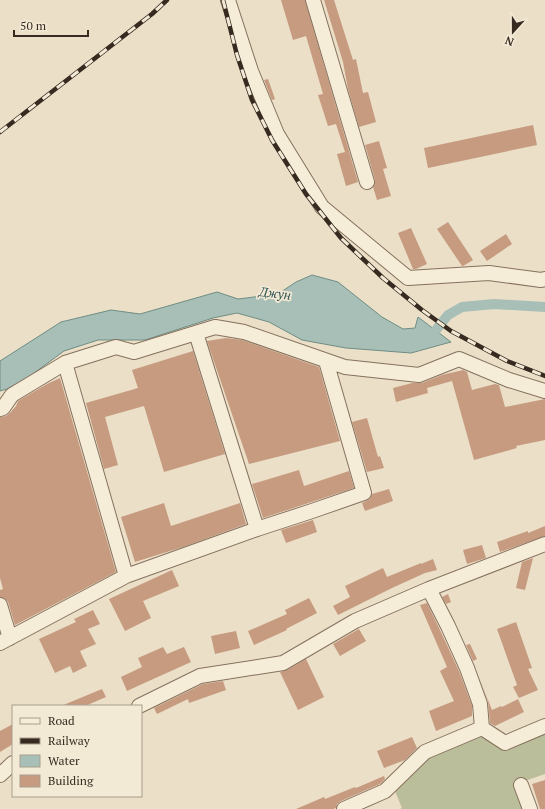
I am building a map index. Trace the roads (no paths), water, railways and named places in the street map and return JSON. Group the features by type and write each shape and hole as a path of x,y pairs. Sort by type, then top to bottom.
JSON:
{"street":[{"path":"228,0 251,71 277,134 322,207 408,278 488,273 541,280 545,279"},
{"path":"313,0 367,182"},
{"path":"0,409 3,408 12,395 65,363 116,347 134,352 215,327 244,332 345,368 419,375 459,359 509,380 545,391"},
{"path":"196,333 257,529"},
{"path":"0,605 5,641 126,576 364,492 326,361"},
{"path":"65,363 126,576"},
{"path":"141,705 200,676 283,662 355,620 428,589 545,544"},
{"path":"428,589 448,626 467,668 480,704 482,728"},
{"path":"482,728 505,742 545,726"},
{"path":"344,809 384,791 424,752 482,728"},
{"path":"0,775 12,764"},
{"path":"521,785 530,809"}],"water":[{"path":"312,275 338,282 382,317 403,329 415,328 418,317 451,342 411,353 346,348 302,340 269,322 237,313 213,318 145,340 98,340 64,351 26,379 0,391 0,361 61,322 111,310 140,314 217,292 238,299 278,294 296,282"}],"waterway":[{"name":"Джун","path":"425,337 432,335 448,315 462,307 494,304 545,307"}],"railway":[{"path":"0,132 152,14 167,0"},
{"path":"223,0 237,55 252,100 272,140 306,194 341,238 383,278 422,310 451,331 507,361 545,376"}]}
